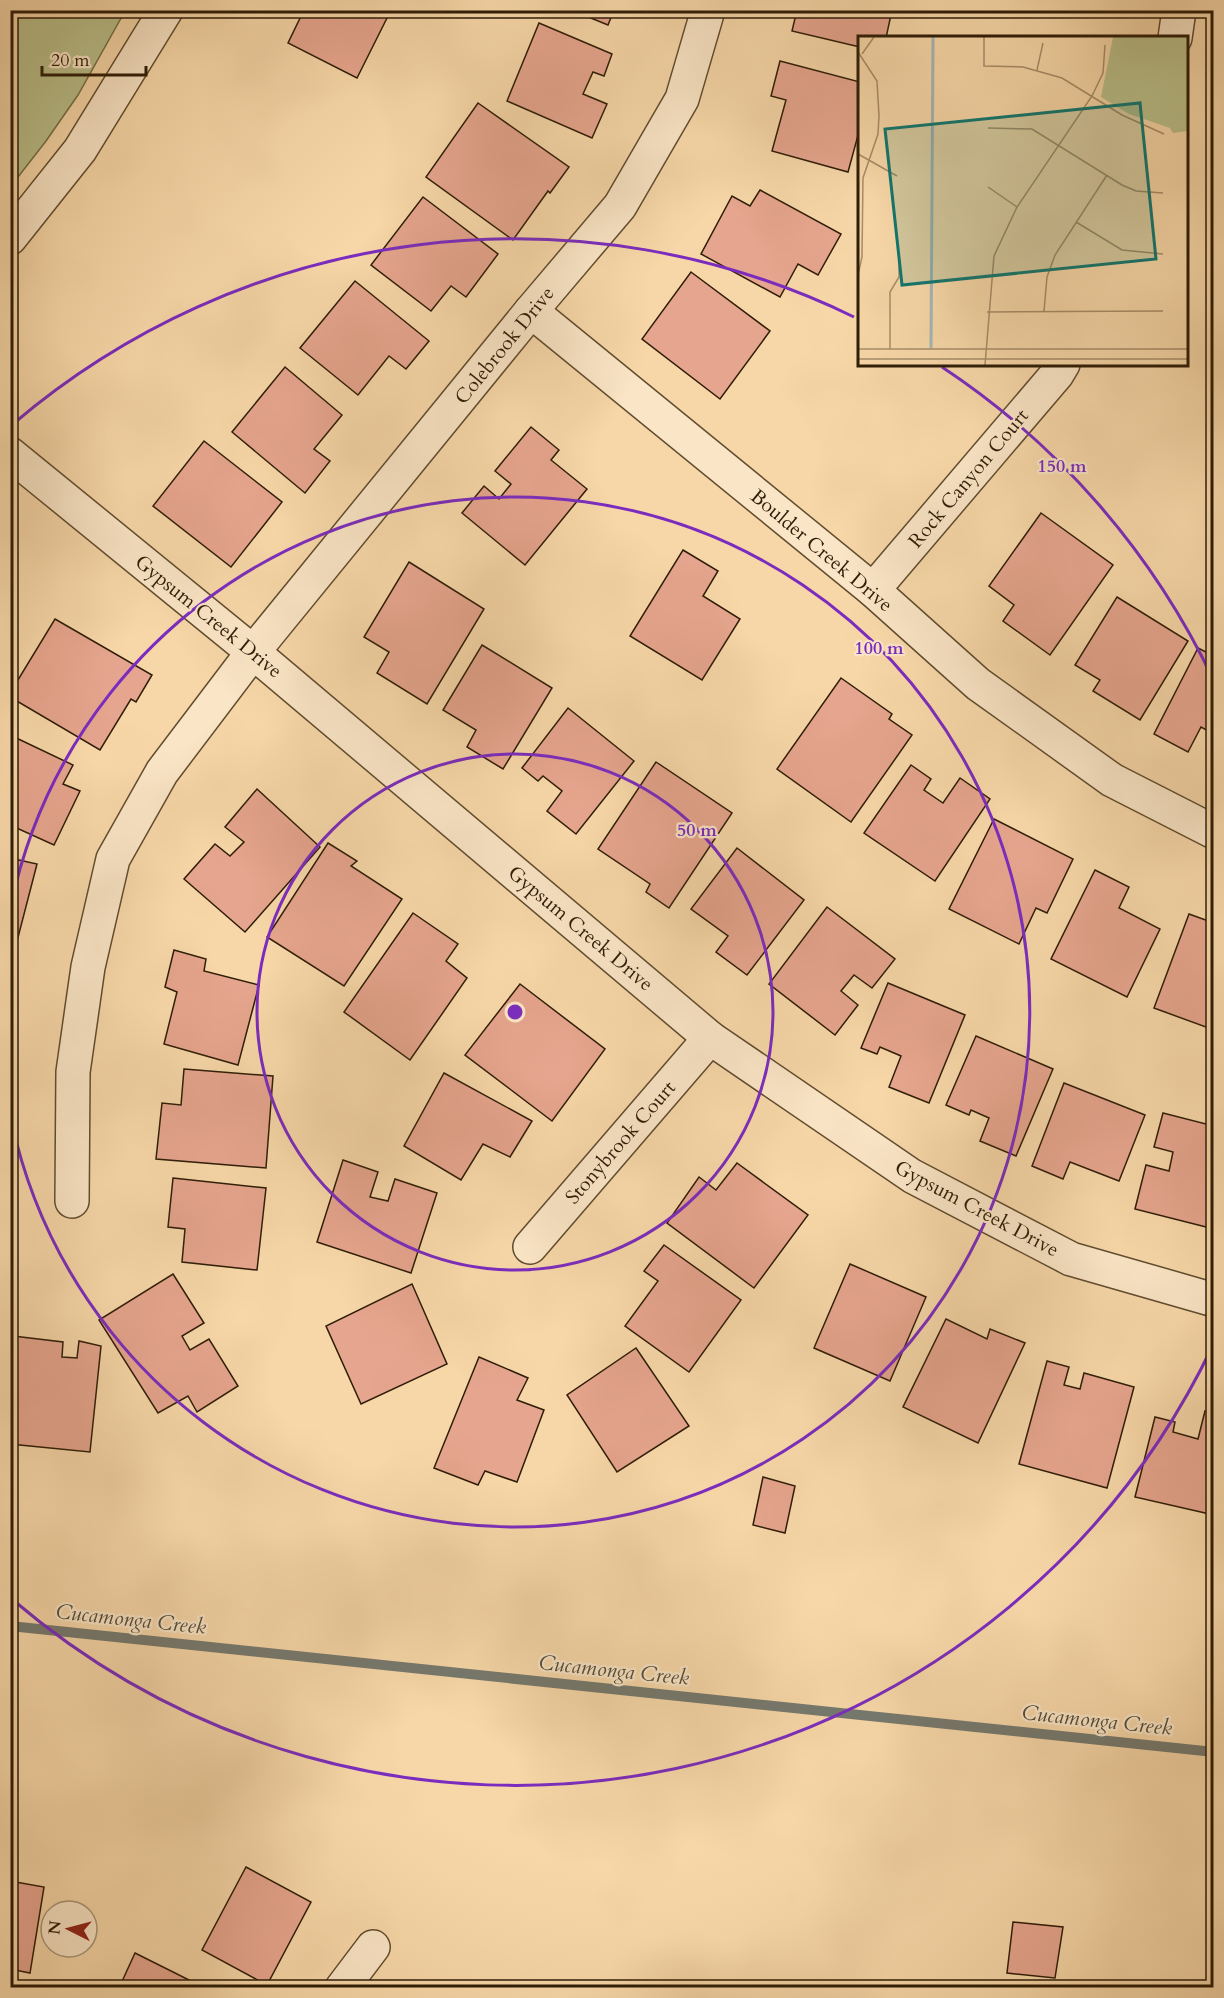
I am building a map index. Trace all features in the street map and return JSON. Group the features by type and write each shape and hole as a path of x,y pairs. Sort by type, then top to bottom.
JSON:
{"street":[{"path":"10,238 80,150 166,10"},
{"name":"Colebrook Drive","path":"72,1201 73,1072 88,967 113,859 162,772 254,652 531,311 620,206 682,99 708,10"},
{"path":"1175,36 1179,10"},
{"name":"Boulder Creek Drive","path":"531,311 873,590 978,684 1112,780 1214,832"},
{"name":"Rock Canyon Court","path":"873,590 1062,366"},
{"name":"Gypsum Creek Drive","path":"10,454 254,652 710,1038 923,1182 1071,1258 1214,1300"},
{"name":"Stonybrook Court","path":"530,1246 710,1038"},
{"path":"342,1988 373,1947"}],"green space":[{"path":"11,10 125,11 78,95 11,186"}],"building":[{"path":"304,10 391,10 357,78 288,43"},
{"path":"571,10 614,10 608,25"},
{"path":"797,10 892,10 886,36 858,36 858,47 792,31"},
{"path":"539,23 612,54 604,76 593,72 583,94 607,104 592,138 507,101"},
{"path":"780,61 858,81 858,135 848,172 772,151 786,100 771,96"},
{"path":"478,103 569,167 550,193 548,191 513,240 426,177"},
{"path":"760,190 841,234 818,275 798,264 780,297 701,254 732,196 750,206"},
{"path":"423,197 498,254 466,297 451,286 431,311 371,265"},
{"path":"691,272 770,331 720,399 642,339"},
{"path":"355,281 429,341 406,369 389,356 358,395 300,348"},
{"path":"285,367 342,415 314,449 330,461 305,493 232,432"},
{"path":"531,427 559,450 551,460 587,489 525,565 462,513 484,486 499,499 511,484 495,471"},
{"path":"204,441 282,502 231,567 153,506"},
{"path":"1041,513 1113,565 1050,655 1003,621 1014,605 989,586"},
{"path":"683,550 718,571 703,596 740,619 702,680 630,636"},
{"path":"409,562 484,609 427,704 377,673 389,652 364,637"},
{"path":"1117,597 1188,641 1140,720 1093,691 1100,680 1075,665"},
{"path":"55,619 152,675 136,702 131,699 100,750 10,697 10,693"},
{"path":"482,645 552,688 503,769 467,747 476,730 443,710"},
{"path":"1198,648 1214,656 1214,734 1201,727 1188,752 1154,734"},
{"path":"841,678 892,714 889,719 912,735 851,822 777,769"},
{"path":"568,708 634,761 576,834 547,811 562,791 543,776 538,781 522,768"},
{"path":"10,735 73,765 63,784 80,791 54,845 10,825"},
{"path":"656,762 732,813 669,908 646,892 650,884 598,849"},
{"path":"911,765 931,779 924,790 943,803 960,778 990,799 935,881 864,833"},
{"path":"257,789 320,847 245,932 184,879 215,844 230,856 244,842 225,827"},
{"path":"994,819 1073,859 1047,913 1036,908 1019,944 949,909"},
{"path":"328,843 357,861 351,866 402,899 344,986 267,937"},
{"path":"737,848 804,900 747,975 716,952 728,936 691,909"},
{"path":"10,858 37,864 15,949 10,947"},
{"path":"1095,870 1129,887 1119,908 1160,929 1127,997 1051,959"},
{"path":"827,907 895,959 872,988 854,975 841,991 858,1005 835,1035 769,984"},
{"path":"413,913 458,944 446,961 467,978 410,1060 344,1012"},
{"path":"1189,914 1214,923 1214,1030 1154,1008"},
{"path":"174,950 206,959 204,971 259,985 238,1065 164,1044 177,992 165,987"},
{"path":"10,961 14,962 10,1013"},
{"path":"888,983 965,1015 929,1103 889,1087 901,1056 880,1047 877,1054 861,1048"},
{"path":"520,984 605,1049 552,1121 465,1055"},
{"path":"976,1036 1053,1069 1016,1156 980,1141 989,1118 971,1110 969,1115 946,1105"},
{"path":"184,1069 273,1076 266,1168 156,1159 162,1103 181,1105"},
{"path":"444,1073 532,1121 510,1157 483,1144 461,1180 404,1146"},
{"path":"1064,1083 1145,1115 1119,1181 1070,1162 1063,1179 1032,1166"},
{"path":"1163,1113 1214,1126 1214,1229 1135,1209 1146,1165 1169,1171 1173,1152 1154,1147"},
{"path":"343,1160 378,1172 370,1197 388,1201 395,1179 437,1193 411,1273 317,1242"},
{"path":"737,1163 808,1215 754,1288 667,1223 699,1177 716,1190"},
{"path":"173,1178 266,1188 257,1270 182,1262 185,1229 168,1227"},
{"path":"664,1245 741,1300 689,1372 625,1326 658,1281 644,1271"},
{"path":"850,1264 926,1297 890,1381 814,1348"},
{"path":"173,1274 204,1323 182,1336 190,1350 209,1339 238,1386 197,1412 188,1396 158,1413 99,1320"},
{"path":"412,1284 447,1364 361,1404 326,1326"},
{"path":"946,1319 987,1339 990,1329 1025,1343 978,1443 903,1407"},
{"path":"13,1336 63,1342 62,1357 77,1358 79,1341 101,1346 90,1452 10,1444 10,1356"},
{"path":"636,1348 689,1426 617,1472 567,1395"},
{"path":"479,1357 528,1378 517,1400 544,1410 517,1482 485,1471 478,1485 434,1468"},
{"path":"1047,1361 1069,1367 1064,1385 1080,1389 1084,1373 1134,1387 1107,1488 1019,1464"},
{"path":"1205,1411 1214,1413 1214,1515 1135,1497 1155,1417 1175,1422 1173,1432 1198,1439"},
{"path":"763,1477 795,1486 785,1533 753,1525"},
{"path":"246,1867 311,1902 267,1985 202,1950"},
{"path":"10,1881 44,1887 42,1899 39,1899 39,1918 30,1973 10,1969"},
{"path":"1013,1922 1063,1927 1055,1978 1007,1973"},
{"path":"135,1953 205,1988 119,1988"}],"waterway":[{"name":"Cucamonga Creek","path":"10,1626 1214,1752"}]}
